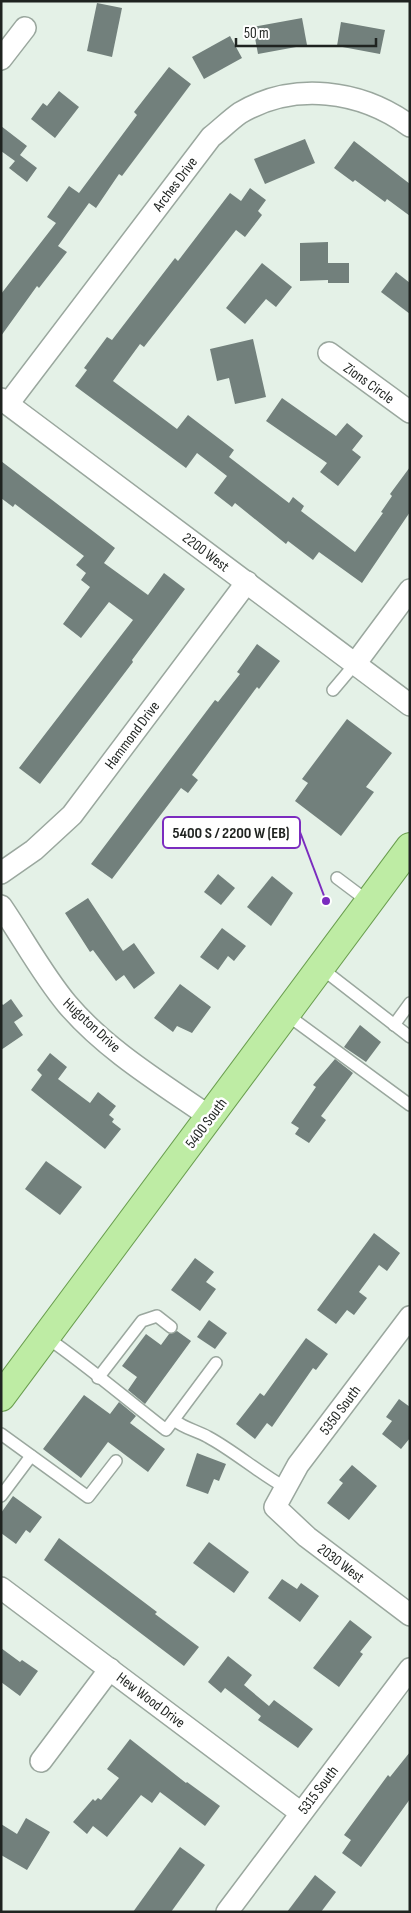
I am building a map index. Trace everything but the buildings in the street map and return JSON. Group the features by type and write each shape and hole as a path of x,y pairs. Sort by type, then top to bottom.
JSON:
{"main road":[{"name":"5400 South","path":"1,1397 410,847"}],"street":[{"path":"1,59 25,28"},
{"name":"Arches Drive","path":"5,401 211,138 240,113 267,101 296,94 329,93 354,98 380,108 410,126"},
{"name":"Zions Circle","path":"329,353 410,412"},
{"name":"2200 West","path":"5,401 410,705"},
{"name":"Hammond Drive","path":"1,873 34,850 72,815 247,582"},
{"path":"355,664 410,590"},
{"name":"Hugoton Drive","path":"1,906 55,989 78,1016 122,1054 210,1117"},
{"name":"5350 South","path":"275,1507 298,1465 410,1317"},
{"name":"2030 West","path":"275,1507 307,1537 410,1615"},
{"name":"Hew Wood Drive","path":"1,1588 301,1813"},
{"name":"5315 South","path":"227,1912 410,1668"},
{"path":"41,1760 110,1669"}],"lane":[{"path":"333,690 355,664"},
{"path":"337,878 369,902"},
{"path":"321,968 410,1037"},
{"path":"394,1025 410,1004"},
{"path":"286,1014 410,1105"},
{"path":"98,1378 142,1321 157,1316 171,1326"},
{"path":"46,1337 81,1362 98,1378 166,1430 216,1363"},
{"path":"174,1420 183,1428 208,1437 258,1472 286,1488"},
{"path":"1,1434 88,1497 116,1461"},
{"path":"1,1496 31,1456"}],"place":[{"name":"5400 S / 2200 W (EB)","path":"326,901"}]}
